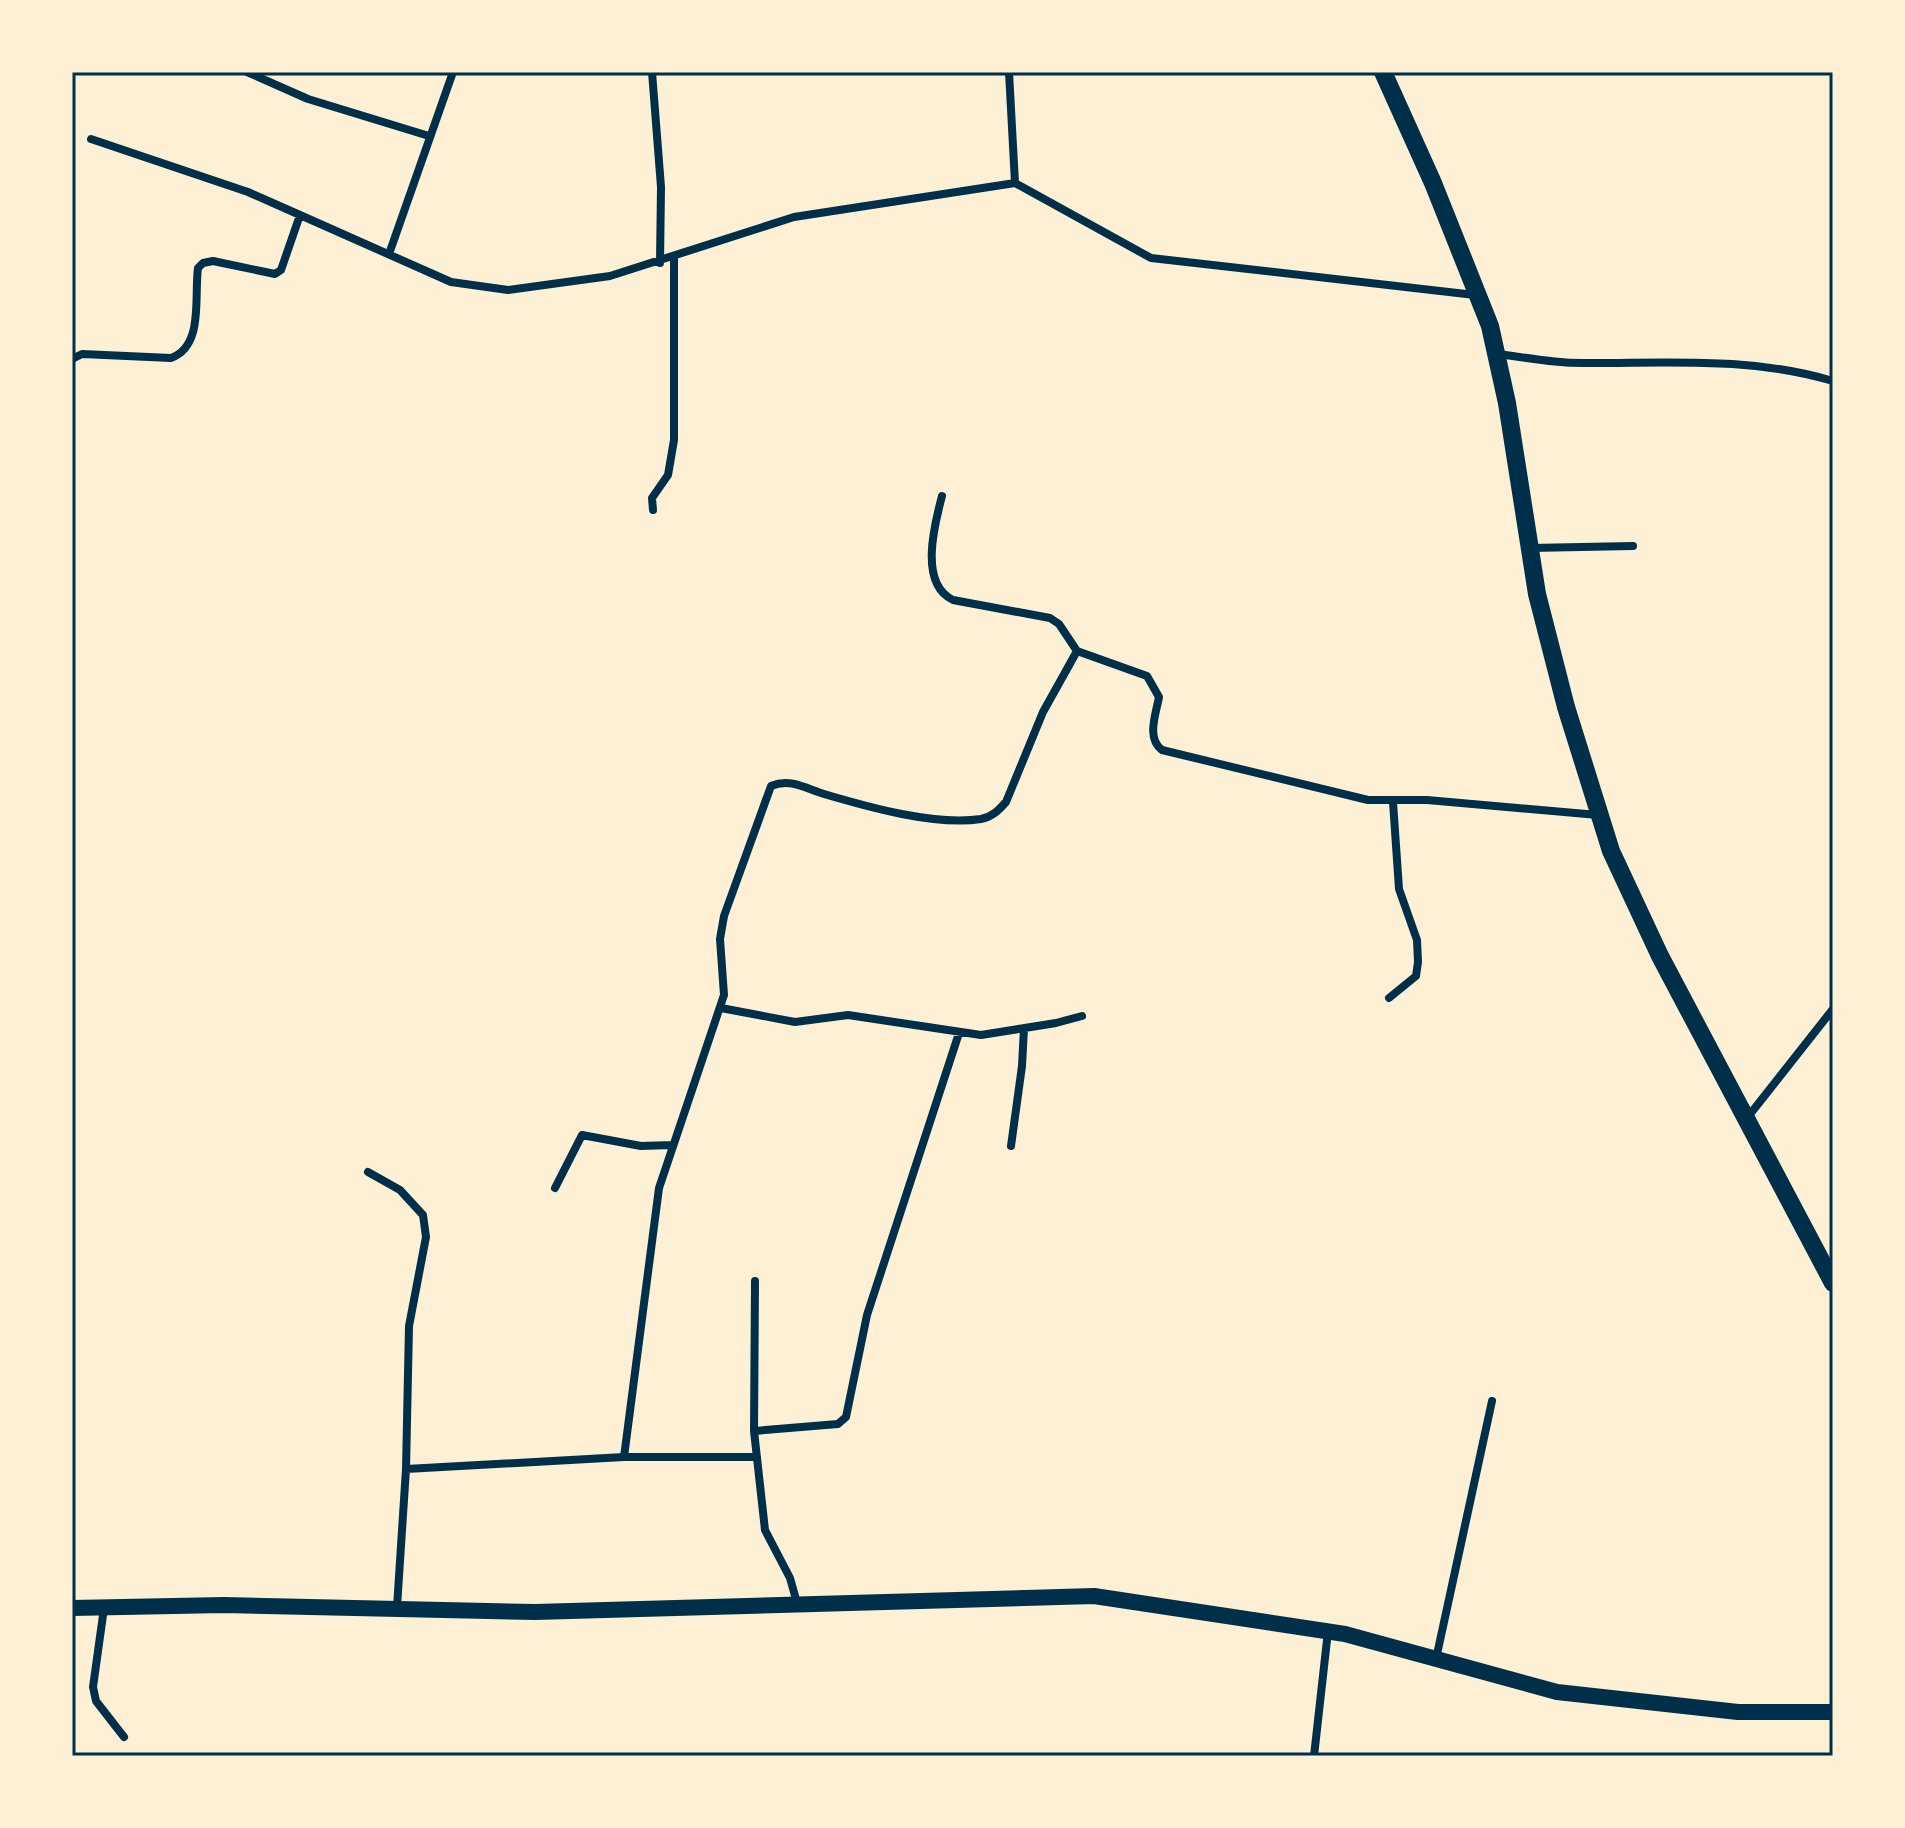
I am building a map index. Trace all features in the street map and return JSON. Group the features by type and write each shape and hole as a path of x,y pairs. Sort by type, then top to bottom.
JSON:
{"main road":[{"path":"1383,72 1478,295 1497,354 1529,548 1548,636 1599,816 1643,922 1833,1283"},
{"path":"72,1608 397,1607 535,1612 1094,1596 1328,1631 1557,1692 1625,1702 1738,1712 1833,1712"}],"street":[{"path":"247,72 308,99 429,136"},
{"path":"389,254 453,72"},
{"path":"652,72 661,187 660,263"},
{"path":"1009,72 1015,183"},
{"path":"91,139 248,192 459,284 508,290 574,283 660,263 794,217 1015,183 1151,258 1478,295"},
{"path":"72,359 82,354 171,358 184,353 190,347 193,335 198,268 203,263 213,261 275,274 281,270 300,215"},
{"path":"653,510 652,498 668,475 674,440 674,258"},
{"path":"1497,354 1587,364 1750,363 1833,381"},
{"path":"942,496 934,529 935,583 942,595 953,600 1050,618 1059,624 1077,651 1147,676 1159,697 1152,736 1154,745 1162,750 1327,791 1393,802 1427,800 1599,816"},
{"path":"1529,548 1633,546"},
{"path":"624,1457 659,1188 721,1008 724,972 720,939 724,916 771,786 782,782 797,784 862,804 922,817 982,819 998,812 1006,802 1043,712 1077,651"},
{"path":"1389,998 1416,976 1418,962 1417,940 1399,889 1393,802"},
{"path":"721,1008 795,1022 848,1015 981,1035 1082,1016"},
{"path":"1746,1119 1833,1009"},
{"path":"1011,1146 1024,1028"},
{"path":"754,1431 838,1424 846,1417 867,1315 959,1033"},
{"path":"555,1188 582,1135 641,1146 672,1145"},
{"path":"368,1172 400,1190 423,1215 426,1237 409,1326 406,1469 397,1607"},
{"path":"755,1281 754,1431 765,1530 790,1578 797,1603"},
{"path":"1436,1659 1492,1401"},
{"path":"406,1469 624,1457 757,1457"},
{"path":"104,1607 93,1687 96,1701 124,1737"},
{"path":"1314,1756 1328,1631"}]}
